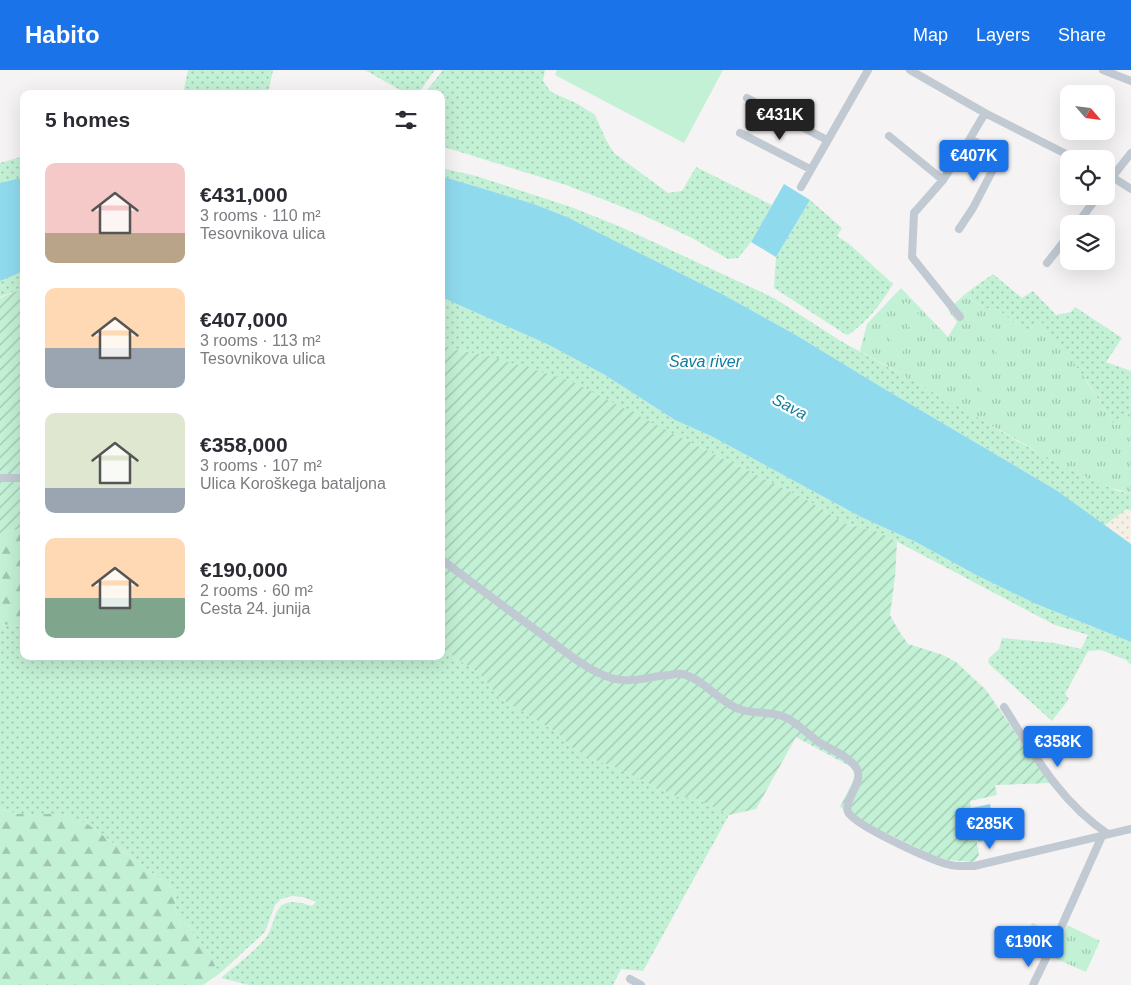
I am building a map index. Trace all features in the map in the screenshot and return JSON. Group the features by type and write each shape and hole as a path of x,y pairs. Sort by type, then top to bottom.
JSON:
{"street":[{"path":"801,187 868,70"},
{"path":"910,70 919,72 986,113 1060,151"},
{"path":"1103,70 1131,81"},
{"path":"747,98 827,140"},
{"path":"960,317 912,257 914,213 943,180 986,113"},
{"path":"740,133 810,169"},
{"path":"889,136 943,180"},
{"path":"959,229 973,208 997,162 996,152 970,139"},
{"path":"1115,170 1131,153"},
{"path":"1115,178 1131,189"},
{"path":"1047,263 1060,246"},
{"path":"0,478 20,478"},
{"path":"445,562 573,657 586,666 609,677 624,681 681,674 699,682 726,703 739,710 774,713 787,718 854,765 858,772 858,777 847,805 847,811 852,817 872,830 949,865 974,866 1131,829"},
{"path":"1004,706 1037,760 1066,799 1105,835"},
{"path":"1033,985 1105,835"},
{"path":"630,979 641,985"}],"green space":[{"path":"188,70 273,70 269,90 184,90"},
{"path":"365,70 435,70 421,90 400,90"},
{"path":"443,70 545,70 543,81 551,92 576,103 595,115 614,153 668,193 682,191 696,167 772,205 751,242 738,258 728,259 692,238 610,202 566,185 445,147 445,90 427,90"},
{"path":"557,70 723,70 684,143 555,75"},
{"path":"20,157 20,178 0,183 0,163"},
{"path":"445,169 476,176 571,207 621,227 774,298 839,340 1017,441 1085,477 1118,491 1131,494 1131,511 1127,509 1104,526 1056,490 796,335 722,294 567,217 534,204 445,177"},
{"path":"810,200 842,228 837,236 848,243 893,284 873,312 848,335 774,288 776,257"},
{"path":"20,273 20,290 0,297 0,281"},
{"path":"993,274 1022,298 1033,291 1056,315 1071,312 1075,307 1122,338 1106,362 1131,371 1131,431 1119,433 1088,383 1040,321 1025,333 999,310 984,308 965,294"},
{"path":"901,288 948,337 957,322 948,310 965,294 984,308 999,310 1025,333 1040,320 1079,370 1115,426 1131,412 1131,494 1102,485 1061,465 860,351 867,324"},
{"path":"20,290 20,529 0,533 0,298"},
{"path":"445,299 549,345 605,375 675,420 711,436 861,517 916,542 978,576 1034,603 1131,642 1131,665 1126,660 1101,650 1088,651 1065,694 1069,699 1052,721 988,663 989,658 999,649 1002,638 1055,643 1081,649 1088,635 1055,625 879,532 846,524 809,501 674,434 489,356 452,349 445,346"},
{"path":"906,302 929,325 918,336 895,312"},
{"path":"890,317 913,341 902,352 879,328"},
{"path":"994,327 1015,352 1004,362 982,337"},
{"path":"445,346 452,349 489,356 571,381 809,501 846,524 879,532 897,542 890,615 899,631 908,644 943,655 956,662 986,690 1050,783 995,785 997,795 970,801 979,855 974,862 949,860 934,856 874,827 840,807 855,777 853,768 796,737 756,809 729,815 695,798 678,797 610,765 595,760 571,747 558,733 500,698 479,673 445,651"},
{"path":"973,357 995,383 983,393 962,367"},
{"path":"20,529 20,626 0,624 0,533"},
{"path":"0,624 20,626 20,660 445,660 445,651 479,673 500,698 558,733 571,747 595,760 610,765 678,797 695,798 729,815 643,971 621,969 613,985 249,985 221,978 262,942 282,905 293,902 312,906 316,902 303,897 292,896 281,899 275,905 265,932 219,974 207,949 198,941 190,927 180,920 176,914 175,890 89,825 58,814 17,814 0,809"},
{"path":"0,809 17,814 58,814 72,817 89,825 175,890 176,914 180,920 190,927 198,941 207,949 219,974 203,985 0,985"},
{"path":"1032,923 1050,931 1044,944 1026,936"},
{"path":"1067,925 1100,941 1086,972 1052,957"}],"sand":[{"path":"1127,509 1131,511 1131,544 1104,526"}],"water":[{"name":"Sava river","path":"445,177 534,204 567,217 722,294 796,335 1056,490 1131,544 1131,642 1034,603 978,576 916,542 861,517 711,436 675,420 605,375 549,345 445,299"},
{"path":"20,178 20,273 0,281 0,183"},
{"path":"784,184 810,200 776,257 751,242"},
{"path":"990,804 996,838 978,842 972,808"}],"water label":[{"name":"Sava","path":"790,406"}]}
